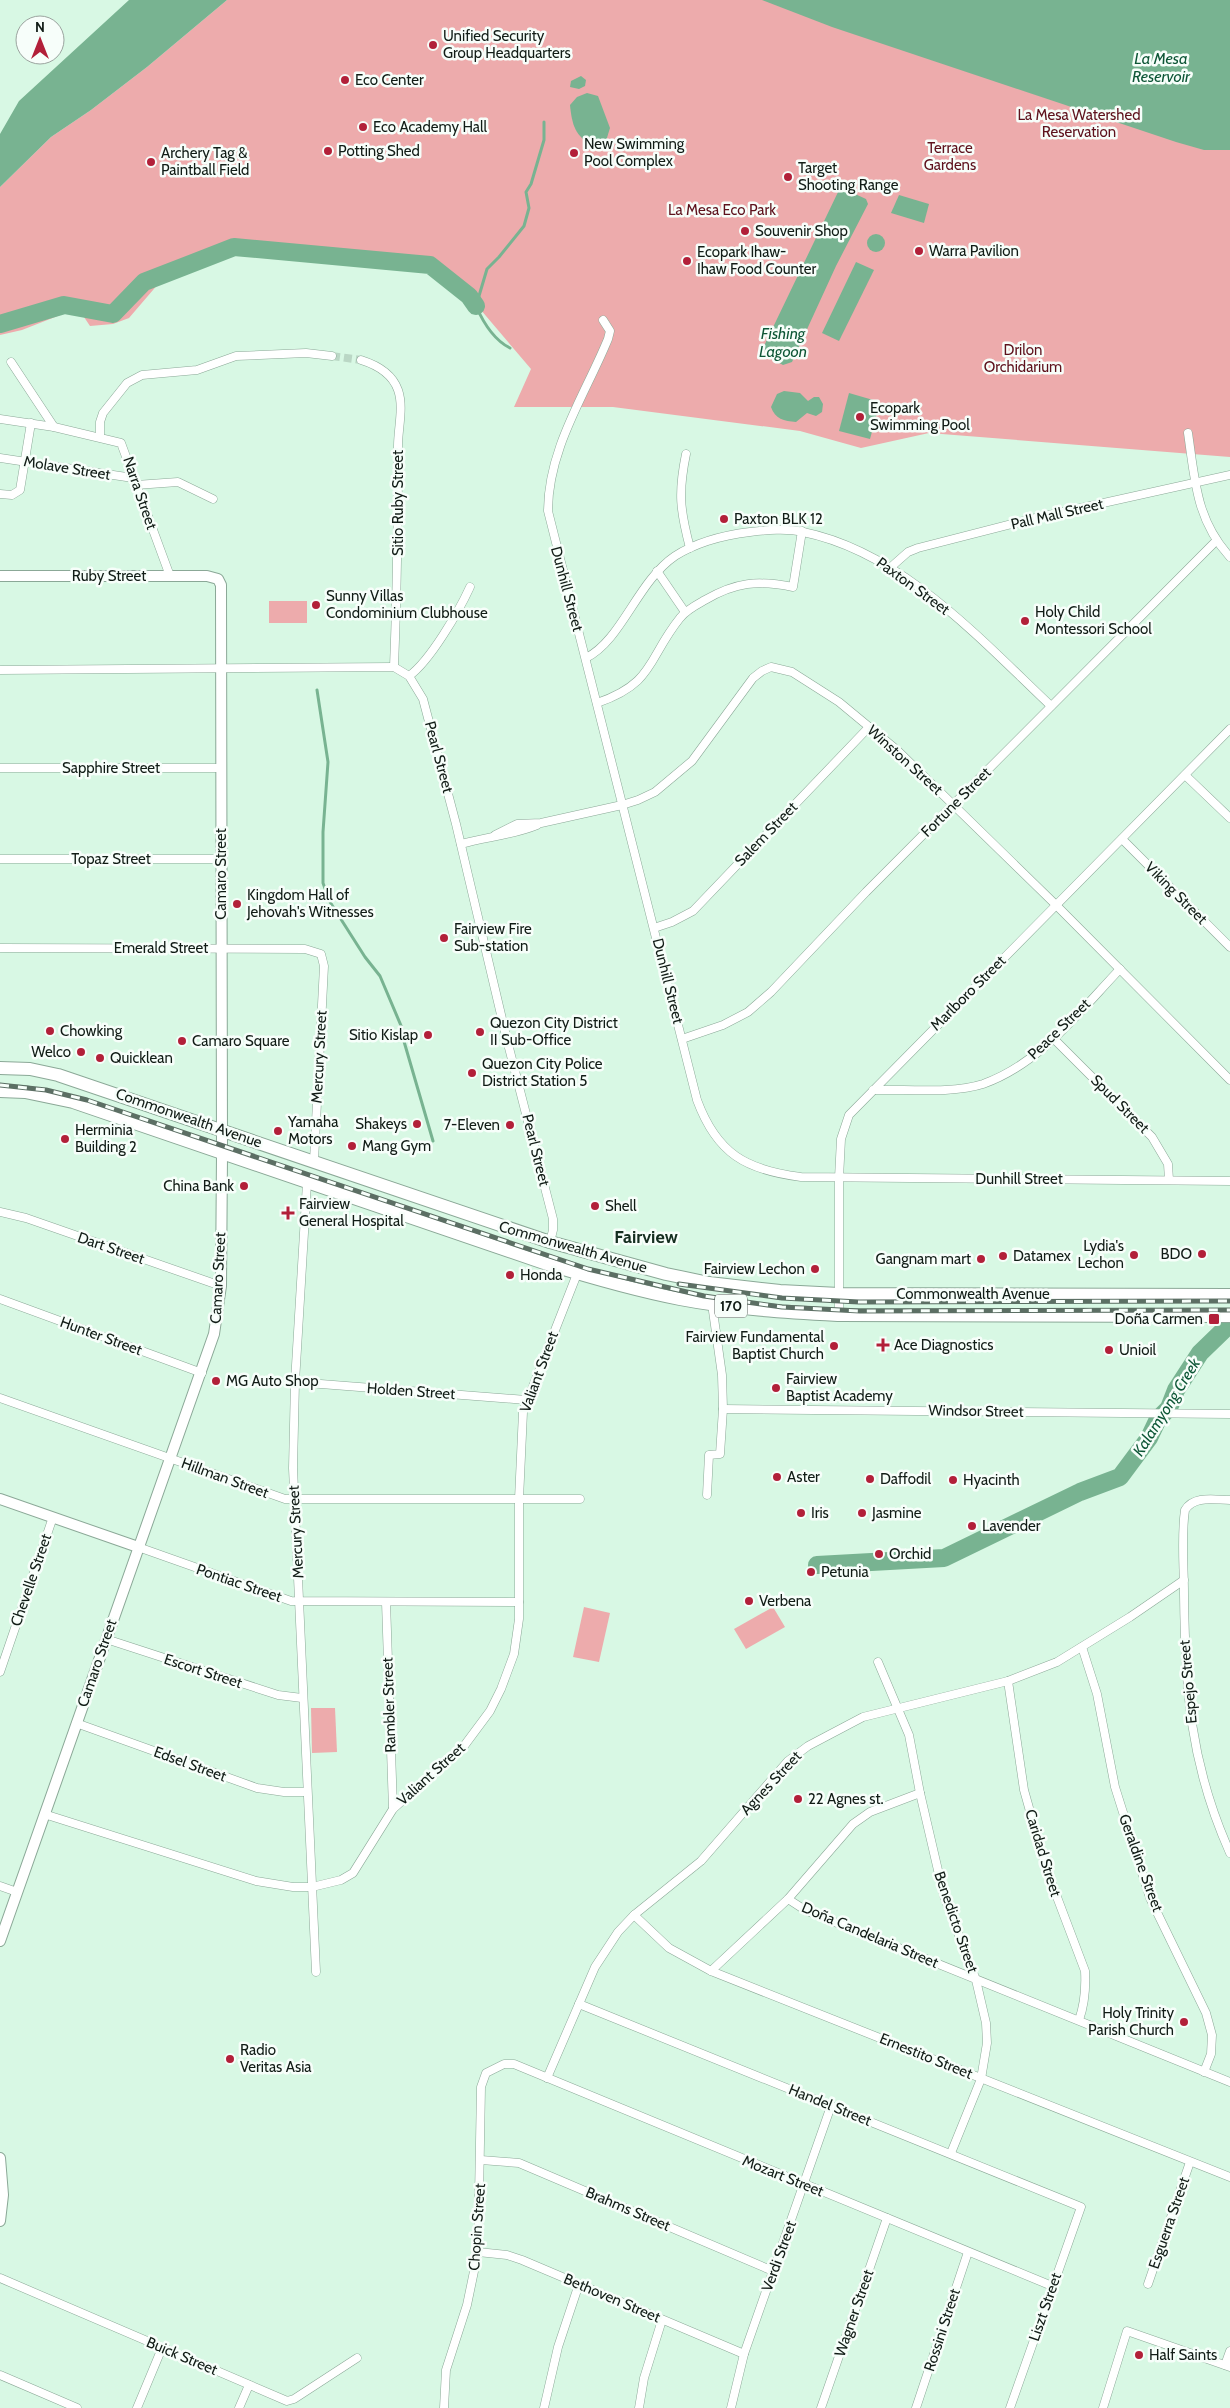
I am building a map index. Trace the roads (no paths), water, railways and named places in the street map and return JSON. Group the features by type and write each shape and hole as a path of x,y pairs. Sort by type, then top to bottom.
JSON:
{"main road":[{"name":"Commonwealth Avenue","path":"0,1068 39,1071 58,1075 550,1242 630,1265 709,1283 839,1294 1230,1295"},
{"path":"17,1091 24,1087 27,1080 26,1073 21,1069"},
{"path":"33,1094 29,1085 29,1079 39,1071"},
{"name":"Commonwealth Avenue","path":"0,1091 17,1091 72,1102 577,1274 614,1284 712,1304 779,1312 839,1315 1230,1316"}],"street":[{"name":"Dunhill Street","path":"603,320 610,331 608,339 563,438 554,463 548,496 549,519 586,658 697,1100 704,1120 730,1151 742,1161 780,1174 838,1178 1230,1181"},
{"path":"100,437 100,422 103,413 127,383 142,376 197,370 236,356 306,354 332,356"},
{"name":"Sitio Ruby Street","path":"361,360 379,368 394,381 401,401 398,437 398,569 394,667"},
{"path":"11,362 54,427"},
{"name":"Narra Street","path":"0,419 54,427 100,437 119,442 123,445 134,482 170,576"},
{"path":"0,494 17,494 20,490 30,423"},
{"path":"1188,433 1195,483 1204,517 1216,541 1230,557"},
{"path":"686,454 680,493 680,507 690,548"},
{"name":"Molave Street","path":"0,458 134,482 178,482 213,499"},
{"name":"Pall Mall Street","path":"891,567 903,556 918,548 1031,519 1230,475"},
{"name":"Paxton Street","path":"586,658 594,654 605,642 642,589 657,571 675,556 690,548 740,533 769,530 802,532 871,556 891,567 964,625 1051,706"},
{"path":"597,703 628,690 643,676 685,612 727,588 742,584 757,583 793,587 802,532"},
{"name":"Fortune Street","path":"682,1039 699,1035 731,1021 748,1012 771,992 954,804 1216,541"},
{"path":"657,571 685,612"},
{"name":"Ruby Street","path":"0,576 207,576 218,579"},
{"name":"Camaro Street","path":"0,1941 138,1547 202,1373 218,1319 222,1154 222,948 221,592 218,579"},
{"path":"409,676 420,667 450,622 470,587"},
{"path":"0,670 221,670 394,667"},
{"name":"Pearl Street","path":"394,667 409,676 423,699 461,844 507,1040 553,1219 550,1242"},
{"name":"Winston Street","path":"461,844 495,835 518,833 541,823 622,805 655,792 692,761 753,678 770,667 792,672 838,702 869,727 954,804 1230,1080"},
{"name":"Salem Street","path":"654,928 672,922 693,911 869,727"},
{"name":"Marlboro Street","path":"839,1315 838,1178 841,1139 849,1115 1230,729"},
{"name":"Sapphire Street","path":"0,768 221,768"},
{"path":"1185,775 1230,818"},
{"name":"Viking Street","path":"1122,839 1230,947"},
{"name":"Topaz Street","path":"0,859 221,859"},
{"name":"Emerald Street","path":"0,948 305,949 321,954"},
{"name":"Mercury Street","path":"314,1161 324,966 321,954"},
{"name":"Peace Street","path":"873,1090 948,1089 983,1084 1029,1060 1054,1038 1120,969"},
{"name":"Spud Street","path":"1054,1038 1152,1137 1168,1164 1169,1180"},
{"name":"Mercury Street","path":"307,1183 295,1382 293,1500 300,1602 302,1698 316,1972"},
{"name":"Dart Street","path":"0,1212 26,1218 220,1286"},
{"name":"Valiant Street","path":"44,1814 256,1881 293,1887 312,1887 342,1880 353,1873 392,1809 456,1753 490,1711 508,1673 518,1634 520,1602 520,1439 526,1400 577,1274"},
{"name":"Hunter Street","path":"0,1299 202,1373"},
{"path":"708,1495 709,1455 720,1454 723,1409 722,1375 712,1304"},
{"name":"Holden Street","path":"295,1382 526,1400"},
{"name":"Hillman Street","path":"0,1398 270,1495 293,1500 580,1498"},
{"name":"Windsor Street","path":"723,1409 1230,1414"},
{"name":"Pontiac Street","path":"0,1499 282,1599 300,1602 520,1602"},
{"name":"Espejo Street","path":"1230,1500 1199,1500 1188,1505 1184,1515 1186,1690 1193,1736 1206,1792 1230,1853"},
{"name":"Chevelle Street","path":"0,1672 53,1517"},
{"name":"Agnes Street","path":"547,2078 604,1952 634,1915 701,1861 788,1761 834,1730 863,1717 1008,1681 1057,1662 1184,1580"},
{"name":"Rambler Street","path":"386,1602 392,1809"},
{"name":"Escort Street","path":"106,1639 278,1695 302,1698"},
{"name":"Geraldine Street","path":"1082,1647 1095,1686 1115,1787 1150,1898 1206,2013 1212,2035 1211,2054 1204,2072"},
{"name":"Benedicto Street","path":"878,1662 909,1735 920,1793 944,1896 982,2000 987,2037 985,2066 982,2079 951,2153"},
{"name":"Caridad Street","path":"1008,1681 1026,1798 1046,1868 1059,1905 1081,1956 1085,1971 1086,1989 1084,2005 1079,2020"},
{"name":"Edsel Street","path":"76,1723 257,1788 284,1792 307,1792"},
{"path":"711,1971 788,1899 853,1824 870,1812 920,1793"},
{"path":"0,1886 17,1892"},
{"name":"Doña Candelaria Street","path":"788,1899 805,1910 1230,2082"},
{"name":"Ernestito Street","path":"634,1915 669,1948 711,1971 1230,2177"},
{"name":"Handel Street","path":"579,2004 1081,2207"},
{"name":"Chopin Street","path":"444,2408 446,2370 466,2305 478,2252 481,2086 486,2074 504,2064 514,2064"},
{"name":"Mozart Street","path":"514,2064 1052,2286"},
{"name":"Verdi Street","path":"731,2408 744,2354 831,2106"},
{"path":"0,2158 3,2195 0,2221"},
{"name":"Brahms Street","path":"481,2160 518,2163 773,2271"},
{"name":"Esguerra Street","path":"1148,2284 1190,2162"},
{"name":"Liszt Street","path":"1010,2408 1081,2207"},
{"name":"Wagner Street","path":"822,2408 887,2218"},
{"name":"Bethoven Street","path":"478,2252 507,2255 522,2260 744,2354"},
{"name":"Rossini Street","path":"916,2408 968,2252"},
{"name":"Buick Street","path":"0,2278 290,2401 358,2358"},
{"path":"544,2408 558,2347 579,2284"},
{"path":"639,2408 644,2378 662,2320"},
{"path":"1103,2408 1127,2331 1228,2366 1230,2351"},
{"path":"137,2408 162,2348"},
{"path":"0,2375 77,2408"},
{"path":"239,2408 249,2385"}],"water":[{"path":"129,0 227,0 147,67 91,110 51,137 0,187 0,134 19,101 58,65 65,65 65,59"},
{"name":"La Mesa Reservoir","path":"762,0 1230,0 1230,150 1204,150 1176,142 832,27"},
{"path":"581,76 586,80 585,86 579,89 570,87 571,81"},
{"path":"587,93 598,96 610,128 606,141 593,146 578,134 572,118 570,105 577,97"},
{"name":"Fishing Lagoon","path":"842,188 866,199 868,204 836,266 792,362 783,365 767,356 764,346 839,190"},
{"path":"899,195 929,204 924,223 891,213"},
{"path":"872,234 880,234 885,239 883,250 872,252 867,247 867,239"},
{"path":"856,262 874,270 839,341 822,333"},
{"path":"784,391 800,393 808,401 814,397 819,397 823,404 822,412 816,416 807,413 796,422 780,419 771,407 777,394"},
{"name":"Ecopark Swimming Pool","path":"849,393 880,402 870,439 839,431"}],"waterway":[{"path":"510,348 504,345 490,330 476,306 487,269 524,226 529,208 526,192 531,184 544,140 544,122"},
{"path":"0,324 64,305 113,314 144,282 234,247 430,265 469,296 476,306"},
{"path":"317,690 328,762 323,832 323,883 330,902 365,957 380,976 402,1028 403,1038 433,1141"},
{"name":"Kalamyong Creek","path":"817,1565 944,1558 1080,1492 1120,1477 1149,1438 1158,1419 1169,1408 1176,1390 1200,1353 1230,1324"}],"tunnel":[{"path":"332,356 361,360"}],"railway":[{"path":"0,1085 46,1090 87,1100 588,1269 704,1296 782,1307 860,1311 1230,1310"},
{"path":"679,1284 782,1298 859,1302 1230,1301"}],"place":[{"name":"Unified Security Group Headquarters","path":"433,45"},
{"name":"Eco Center","path":"345,80"},
{"name":"Eco Academy Hall","path":"363,127"},
{"name":"Potting Shed","path":"328,151"},
{"name":"New Swimming Pool Complex","path":"574,153"},
{"name":"Archery Tag & Paintball Field","path":"151,162"},
{"name":"Target Shooting Range","path":"788,177"},
{"name":"Souvenir Shop","path":"745,231"},
{"name":"Warra Pavilion","path":"919,251"},
{"name":"Ecopark Ihaw- Ihaw Food Counter","path":"687,261"},
{"name":"Ecopark Swimming Pool","path":"860,417"},
{"name":"Paxton BLK 12","path":"724,519"},
{"name":"Sunny Villas Condominium Clubhouse","path":"316,605"},
{"name":"Holy Child Montessori School","path":"1025,621"},
{"name":"Kingdom Hall of Jehovah's Witnesses","path":"237,904"},
{"name":"Fairview Fire Sub-station","path":"444,938"},
{"name":"Chowking","path":"50,1031"},
{"name":"Quezon City District II Sub-Office","path":"480,1032"},
{"name":"Sitio Kislap","path":"428,1035"},
{"name":"Camaro Square","path":"182,1041"},
{"name":"Welco","path":"81,1052"},
{"name":"Quicklean","path":"100,1058"},
{"name":"Quezon City Police District Station 5","path":"472,1073"},
{"name":"Shakeys","path":"417,1124"},
{"name":"7-Eleven","path":"510,1125"},
{"name":"Yamaha Motors","path":"278,1131"},
{"name":"Herminia Building 2","path":"65,1139"},
{"name":"Mang Gym","path":"352,1146"},
{"name":"China Bank","path":"244,1186"},
{"name":"Shell","path":"595,1206"},
{"name":"Fairview General Hospital","path":"288,1213"},
{"name":"BDO","path":"1202,1254"},
{"name":"Lydia's Lechon","path":"1134,1255"},
{"name":"Datamex","path":"1003,1256"},
{"name":"Gangnam mart","path":"981,1259"},
{"name":"Fairview Lechon","path":"815,1269"},
{"name":"Honda","path":"510,1275"},
{"name":"Doña Carmen","path":"1214,1319"},
{"name":"Ace Diagnostics","path":"883,1345"},
{"name":"Fairview Fundamental Baptist Church","path":"834,1346"},
{"name":"Unioil","path":"1109,1350"},
{"name":"MG Auto Shop","path":"216,1381"},
{"name":"Fairview Baptist Academy","path":"776,1388"},
{"name":"Aster","path":"777,1477"},
{"name":"Daffodil","path":"870,1479"},
{"name":"Hyacinth","path":"953,1480"},
{"name":"Iris","path":"801,1513"},
{"name":"Jasmine","path":"862,1513"},
{"name":"Lavender","path":"972,1526"},
{"name":"Orchid","path":"879,1554"},
{"name":"Petunia","path":"811,1572"},
{"name":"Verbena","path":"749,1601"},
{"name":"22 Agnes st.","path":"798,1799"},
{"name":"Holy Trinity Parish Church","path":"1184,2022"},
{"name":"Radio Veritas Asia","path":"230,2059"},
{"name":"Half Saints","path":"1139,2355"}],"district":[{"name":"Fairview","path":"646,1237"}],"park label":[{"name":"La Mesa Watershed Reservation","path":"1079,124"},
{"name":"Terrace Gardens","path":"950,156"},
{"name":"La Mesa Eco Park","path":"722,210"},
{"name":"Drilon Orchidarium","path":"1023,358"}]}
